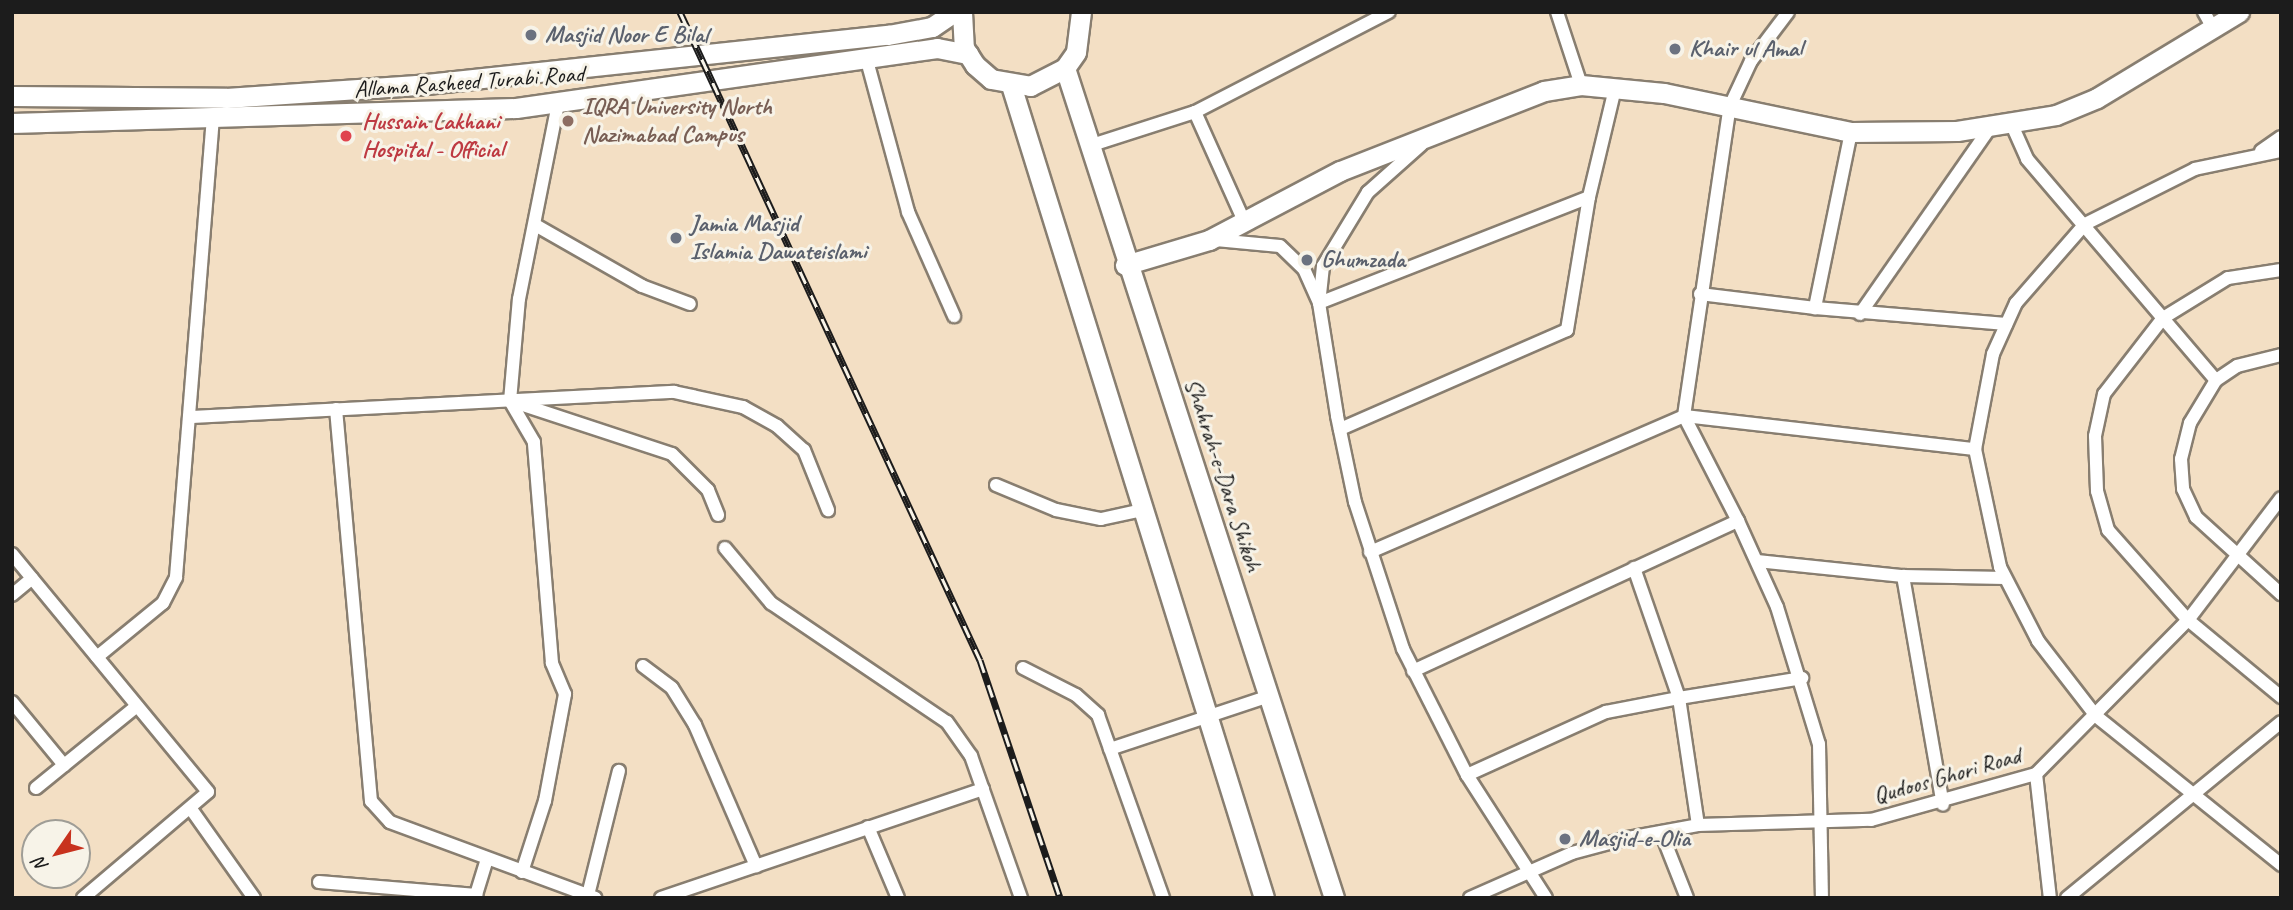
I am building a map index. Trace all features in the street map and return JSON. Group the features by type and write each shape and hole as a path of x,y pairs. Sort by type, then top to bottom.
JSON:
{"main road":[{"name":"Allama Rasheed Turabi Road","path":"14,96 266,96 888,35 932,27 954,12"},
{"path":"962,12 968,54 991,79 1011,85 1031,86 1065,68 1082,33 1081,12"},
{"path":"1125,265 1209,240 1340,171 1430,138 1488,108 1581,85 1614,93 1664,93 1851,132 2012,125 2107,94 2239,12"},
{"name":"Allama Rasheed Turabi Road","path":"13,123 213,121 558,103 937,48 968,54"},
{"name":"Shahrah-e-Dara Shikoh","path":"1065,68 1092,145 1125,265 1334,898"},
{"path":"1011,85 1265,898"},
{"path":"266,96 267,119"},
{"path":"154,97 155,122"}],"street":[{"path":"1092,145 1195,112 1389,12"},
{"path":"1557,12 1581,85"},
{"path":"1788,12 1751,61 1730,106 1684,416 1757,561 1802,678 1819,744 1818,825 1822,898"},
{"path":"2204,12 2214,30"},
{"path":"866,57 908,212 954,316"},
{"path":"1340,429 1567,330 1589,197 1614,93"},
{"path":"12,129 14,96"},
{"path":"522,872 545,801 565,694 552,663 534,442 510,401 519,299 537,226 558,103"},
{"path":"1195,112 1244,221"},
{"path":"97,657 163,603 176,577 192,417 213,121"},
{"path":"2012,125 2027,159 2216,380"},
{"path":"1860,314 1991,126"},
{"path":"1815,309 1851,132"},
{"path":"2281,137 2259,152 2145,189 2085,224 2044,264 2006,324 1993,354 1975,449 1983,509 2005,578 2021,616 2096,716 2281,865"},
{"path":"1430,138 1368,192 1339,234 1322,267 1319,303 1340,429 1370,552 1413,671 1467,775 1546,898"},
{"path":"2259,152 2281,152"},
{"path":"1319,303 1589,197"},
{"path":"537,226 642,286 690,304"},
{"path":"1209,240 1280,246 1304,269 1319,303"},
{"path":"2281,270 2228,278 2163,318 2104,394 2095,436 2097,491 2108,530 2188,620 2281,696"},
{"path":"1700,294 1860,314 2006,324"},
{"path":"2281,355 2237,366 2216,380 2190,423 2180,459 2183,489 2196,517 2238,558 2281,594"},
{"path":"192,417 674,392 743,407 804,450 828,510"},
{"path":"510,401 672,454 708,490 718,515"},
{"path":"336,410 370,801 390,822 591,897 619,771"},
{"path":"1370,552 1684,416 1975,449"},
{"path":"996,485 1055,510 1101,519 1143,510"},
{"name":"Qudoos Ghori Road","path":"1470,898 1528,870 1661,832 1698,825 1818,825 1943,804 2036,774 2188,620 2238,558 2281,498"},
{"path":"1413,671 1738,522"},
{"path":"725,548 771,603 930,705 971,756 1021,898"},
{"path":"12,554 208,792 83,898"},
{"path":"1757,561 1903,576 2005,578"},
{"path":"1634,568 1679,698 1698,825"},
{"path":"1903,576 1943,804"},
{"path":"12,595 32,578"},
{"path":"643,666 672,688 695,725 756,866"},
{"path":"1023,668 1076,695 1098,715 1163,898"},
{"path":"1467,775 1584,720 1679,698 1802,678"},
{"path":"1110,749 1269,696"},
{"path":"12,702 64,765"},
{"path":"36,788 137,706"},
{"path":"2067,898 2192,791 2281,722"},
{"path":"2036,774 2050,898"},
{"path":"668,897 983,789"},
{"path":"191,809 254,898"},
{"path":"868,827 898,898"},
{"path":"1661,832 1686,898"},
{"path":"319,882 476,896 487,859"}],"railway":[{"path":"680,12 980,660 1060,898"}],"place":[{"name":"Masjid Noor E Bilal","path":"531,35"},
{"name":"Khair ul Amal","path":"1675,49"},
{"name":"IQRA University North Nazimabad Campus","path":"568,121"},
{"name":"Hussain Lakhani Hospital - Official","path":"346,136"},
{"name":"Jamia Masjid Islamia Dawateislami","path":"676,238"},
{"name":"Ghumzada","path":"1307,260"},
{"name":"Masjid-e-Olia","path":"1565,839"}]}
